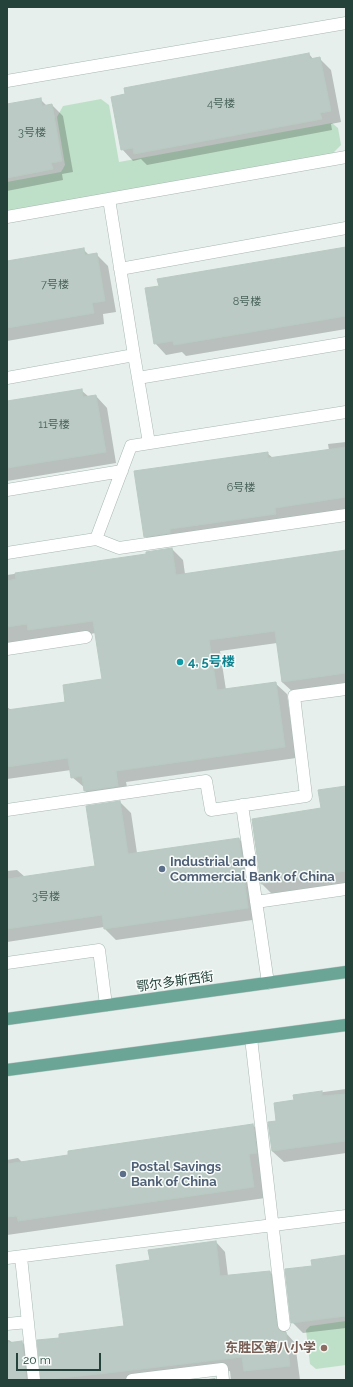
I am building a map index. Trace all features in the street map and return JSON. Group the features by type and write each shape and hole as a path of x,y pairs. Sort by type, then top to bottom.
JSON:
{"main road":[{"name":"鄂尔多斯西街","path":"7,1019 346,972"},
{"path":"7,1070 346,1025"}],"lane":[{"path":"7,81 346,23"},
{"path":"7,217 346,157"},
{"path":"109,199 149,443"},
{"path":"120,269 346,228"},
{"path":"138,378 346,343"},
{"path":"7,378 134,355"},
{"path":"96,539 131,446 346,412"},
{"path":"7,490 122,471"},
{"path":"7,553 96,539 119,548 346,515"},
{"path":"7,649 86,637"},
{"path":"7,810 206,781 211,810 306,796 294,696 346,689"},
{"path":"242,805 268,983"},
{"path":"256,902 346,889"},
{"path":"7,963 99,950 106,1005"},
{"path":"251,1038 284,1325"},
{"path":"7,1258 346,1216"},
{"path":"20,1256 34,1380"},
{"path":"7,1324 28,1322"},
{"path":"132,1380 222,1369 223,1380"}],"green space":[{"path":"101,99 109,105 119,162 332,123 338,128 341,145 332,154 7,211 7,182 61,172 65,165 57,117 63,106"},
{"name":"东胜区第八小学","path":"346,1321 346,1365 316,1369 310,1364 306,1330 310,1326"}],"building":[{"path":"309,53 310,59 320,57 331,111 320,113 322,119 134,154 133,148 121,150 111,97 125,94 124,88"},
{"path":"41,98 42,106 52,104 62,161 51,163 53,169 7,178 7,104"},
{"path":"346,247 346,316 174,345 173,341 154,344 145,288 159,286 157,279"},
{"path":"84,248 85,255 97,253 105,301 92,303 94,313 7,328 7,261"},
{"path":"82,389 83,397 96,395 106,452 7,468 7,401"},
{"path":"346,447 346,497 275,508 276,514 170,529 170,533 144,537 134,471 268,452 268,458"},
{"name":"4, 5号楼","path":"172,548 176,575 346,550 346,673 282,682 275,631 209,640 217,690 276,682 285,747 116,771 118,786 84,791 82,776 71,778 68,758 7,767 7,710 65,702 63,685 102,679 93,621 28,630 27,624 7,627 7,581 16,579 15,573 146,554 146,552"},
{"path":"346,786 346,871 261,884 252,819 321,808 318,790"},
{"path":"120,801 128,854 239,838 248,908 104,929 102,915 7,929 7,879 95,866 86,806"},
{"path":"322,1091 322,1096 346,1094 346,1141 272,1151 268,1122 276,1121 274,1103 294,1100 293,1095"},
{"path":"253,1124 257,1153 249,1154 254,1187 18,1221 17,1216 7,1217 7,1164 68,1155 68,1151"},
{"path":"216,1241 220,1276 270,1271 277,1326 281,1332 286,1332 290,1366 244,1371 242,1357 41,1380 37,1340 59,1338 59,1334 124,1326 116,1265 150,1260 148,1250"},
{"path":"346,1255 346,1316 291,1323 285,1269 312,1266 311,1260"},
{"path":"22,1341 26,1380 7,1380 7,1343"}],"place":[{"name":"4, 5号楼","path":"180,662"},
{"name":"Industrial and Commercial Bank of China","path":"162,869"},
{"name":"Postal Savings Bank of China","path":"123,1174"},
{"name":"东胜区第八小学","path":"324,1348"}]}
